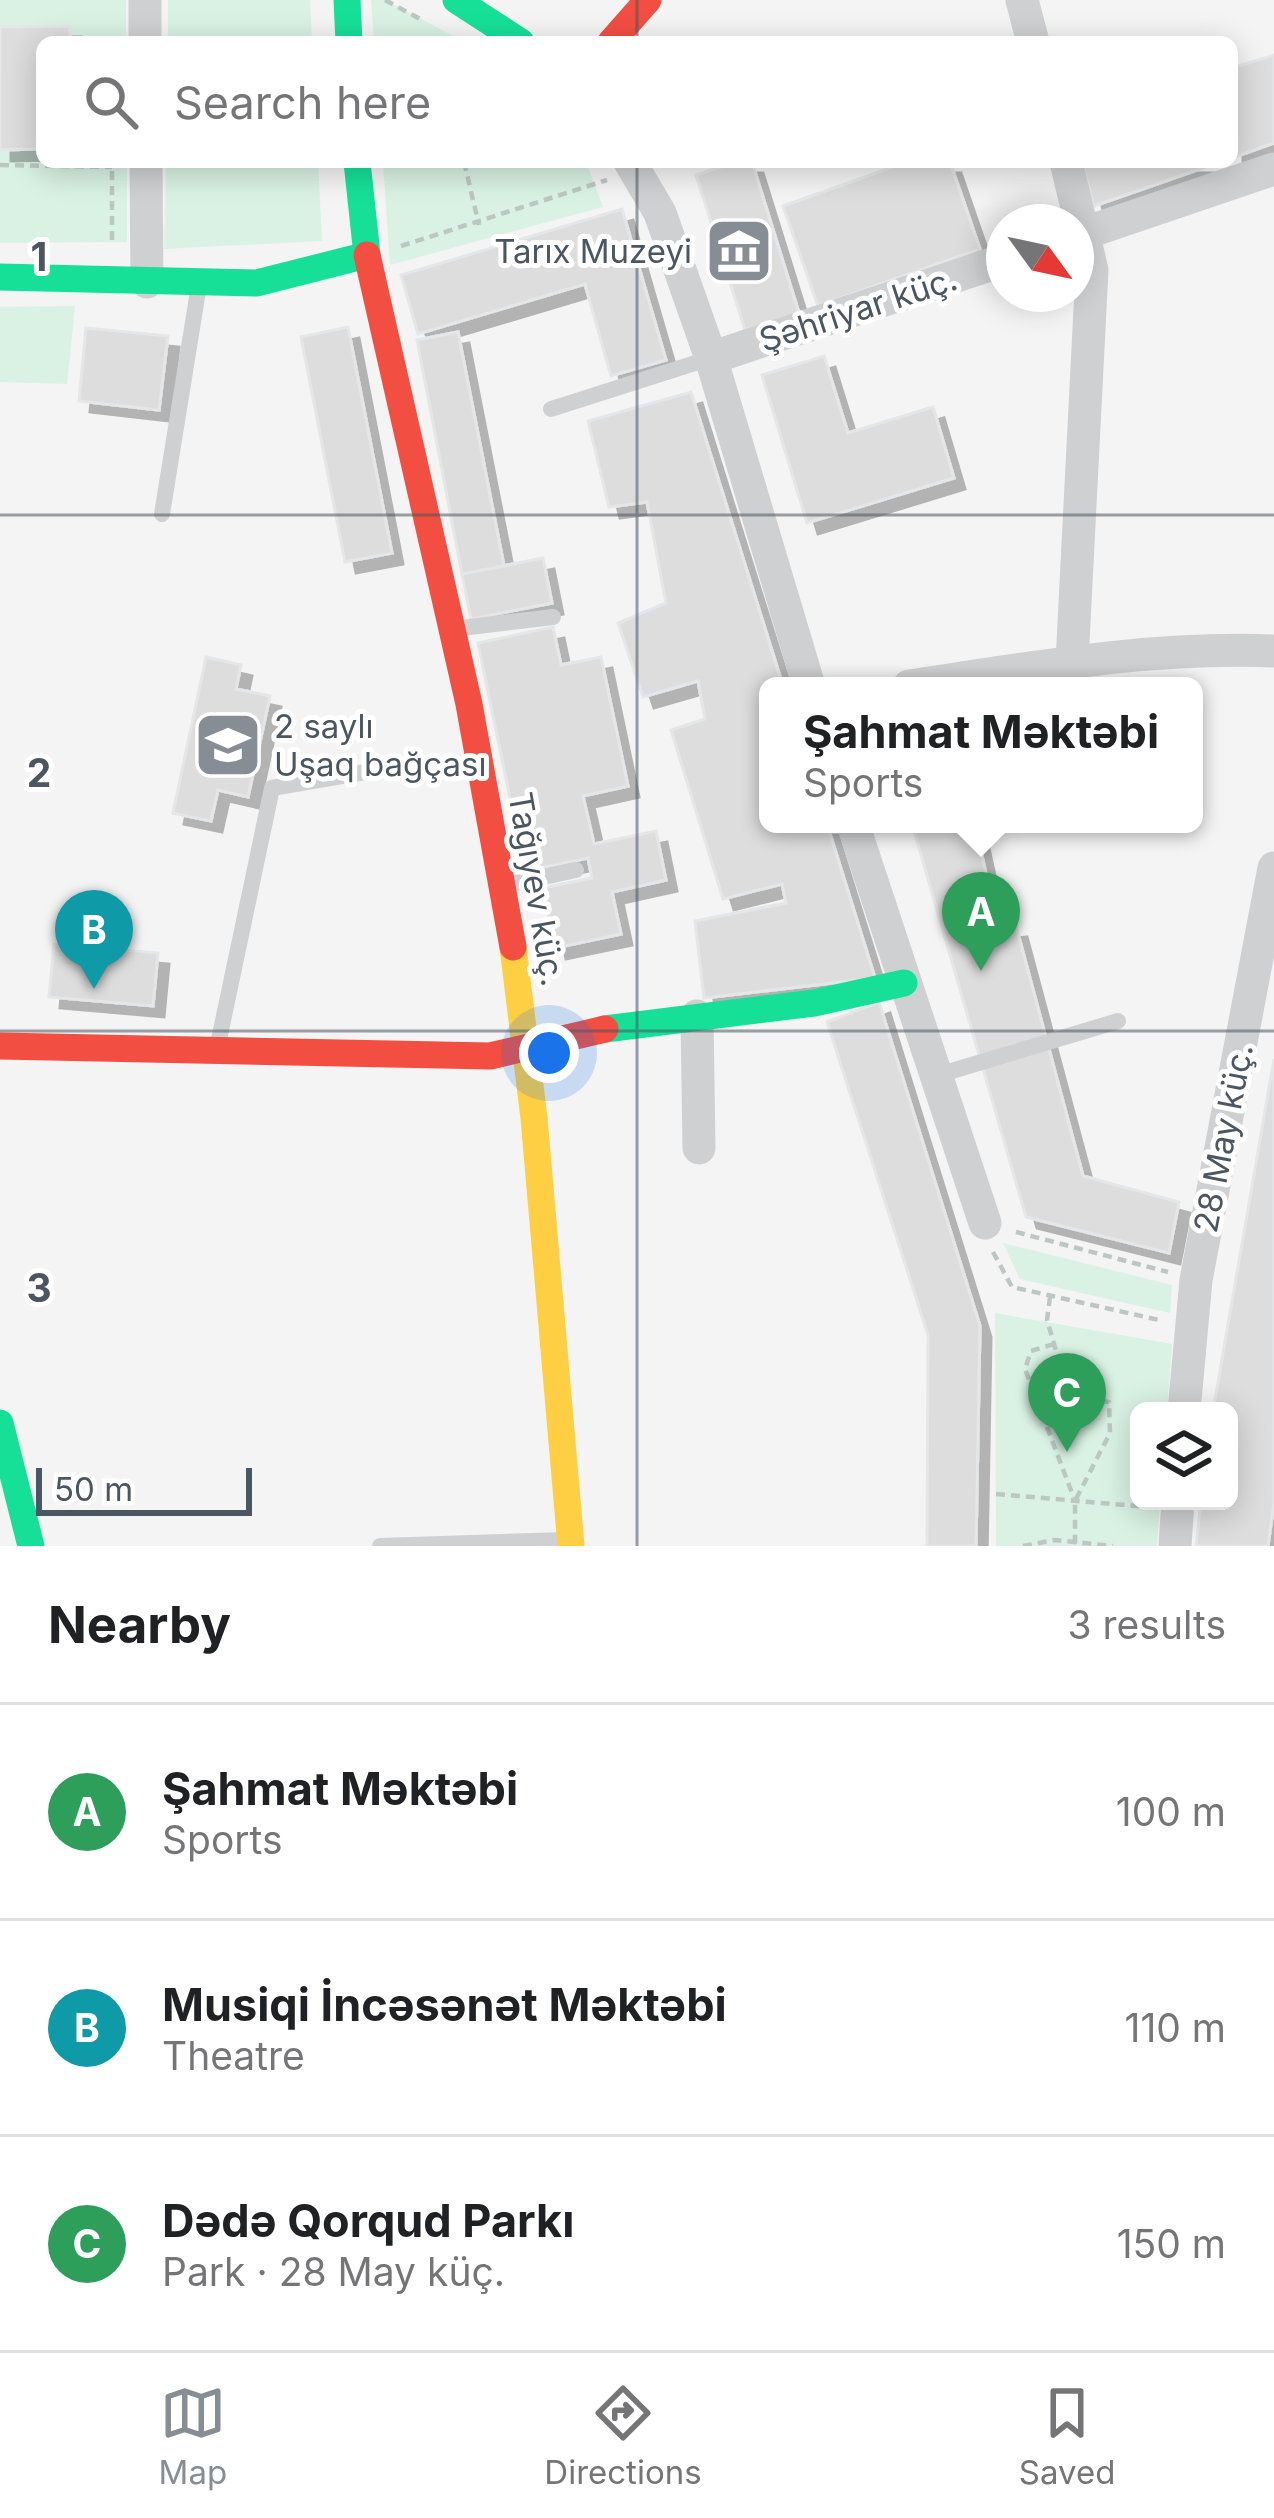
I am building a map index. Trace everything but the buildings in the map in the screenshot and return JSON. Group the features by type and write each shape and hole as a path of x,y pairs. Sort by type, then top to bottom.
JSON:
{"street":[{"path":"145,0 145,36"},
{"path":"346,0 349,36"},
{"path":"456,0 512,36"},
{"path":"616,36 648,0"},
{"path":"1022,0 1031,36"},
{"path":"146,168 147,281"},
{"name":"Tağıyev küç.","path":"358,168 367,255 452,629 502,886 527,1048 571,1543"},
{"path":"634,168 660,214 711,358 806,677"},
{"path":"1067,168 1075,204"},
{"path":"1094,230 1274,169"},
{"path":"0,277 200,284 299,276 367,255"},
{"name":"Şəhriyar küç.","path":"711,358 986,266"},
{"path":"1072,662 1092,312"},
{"path":"970,677 1190,651 1274,651"},
{"path":"857,833 985,1223"},
{"name":"28 May küç.","path":"1185,1402 1196,1280 1267,949 1274,868"},
{"path":"0,1046 448,1059 527,1048 624,1025 831,1001 904,983"},
{"path":"697,1016 699,1148"},
{"path":"0,1424 31,1546"},
{"path":"1170,1510 1174,1546"}],"lane":[{"path":"162,514 200,284"},
{"path":"551,409 711,358"},
{"path":"452,629 553,617"},
{"path":"217,1050 272,788 365,772"},
{"path":"502,886 576,870"},
{"path":"935,1076 1118,1021"},
{"path":"380,1546 571,1543"}],"path":[{"path":"385,0 425,21"},
{"path":"0,165 36,165"},
{"path":"112,168 112,241"},
{"path":"465,168 479,225"},
{"path":"367,255 580,193 626,168"},
{"path":"985,1223 1196,1280"},
{"path":"985,1223 1005,1282 1050,1298 1190,1327"},
{"path":"1050,1298 1047,1320 1070,1398"},
{"path":"1054,1344 1026,1358 1075,1502 1075,1543"},
{"path":"1041,1408 1070,1398 1109,1402 1110,1433 1075,1502"},
{"path":"996,1493 1130,1503"},
{"path":"1023,1546 1113,1546"}],"green space":[{"path":"0,0 126,0 126,36 36,36 36,168 127,168 127,242 0,243"},
{"path":"168,0 310,0 312,36 168,36"},
{"path":"371,0 385,0 454,36 374,36"},
{"path":"166,168 318,168 322,241 164,249"},
{"path":"383,168 588,168 603,207 390,265"},
{"path":"75,306 67,384 0,382 0,307"},
{"path":"1003,1243 1172,1285 1170,1313 1020,1279"},
{"path":"995,1313 1172,1344 1168,1402 1130,1402 1130,1510 1159,1510 1157,1546 996,1546"}],"traffic: fast":[{"path":"347,0 349,36"},
{"path":"456,0 512,36"},
{"path":"0,277 257,283 367,255 358,168"},
{"path":"605,1029 814,1003 904,983"},
{"path":"0,1423 31,1546"}],"traffic: slow":[{"path":"513,947 534,1118 571,1546"}],"traffic: jam":[{"path":"616,36 648,0"},
{"path":"367,255 469,704 513,947"},
{"path":"0,1046 490,1056 605,1029"}],"place":[{"name":"Tarıx Muzeyi","path":"739,251"},
{"name":"2 saylı Uşaq bağçası","path":"228,745"},
{"name":"Şahmat Məktəbi","path":"981,971"},
{"name":"Musiqi İncəsənət Məktəbi","path":"94,989"},
{"name":"Dədə Qorqud Parkı","path":"1067,1452"}]}
